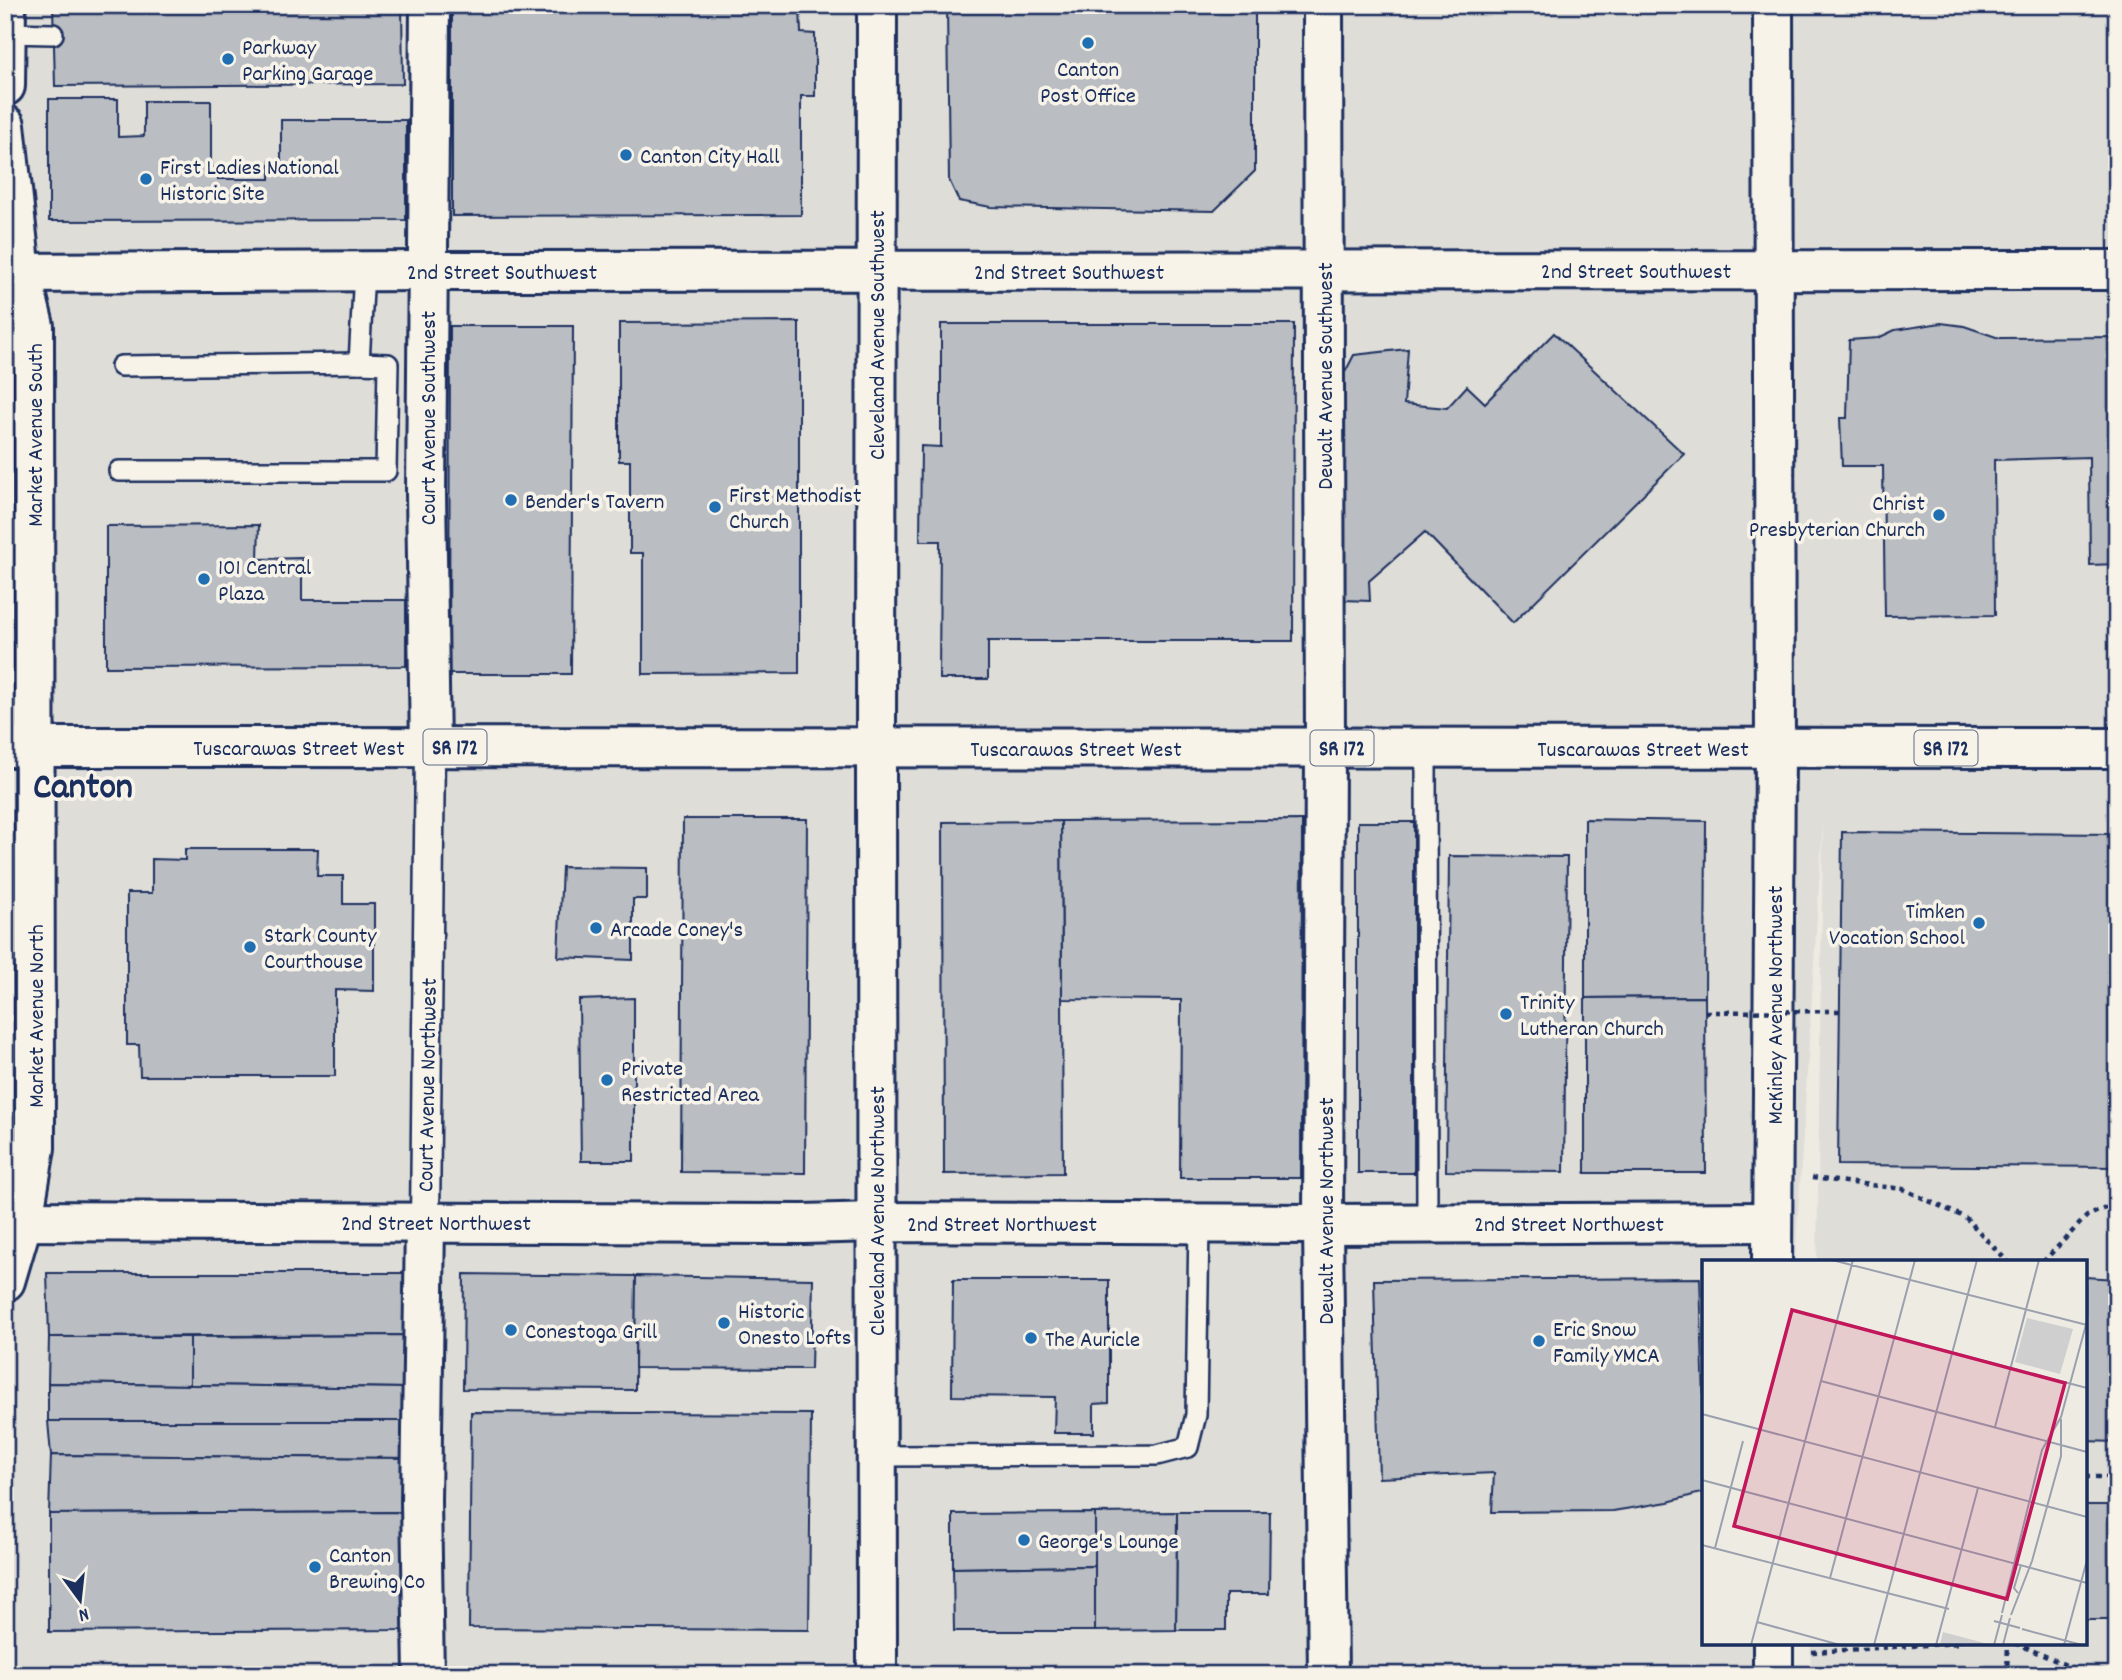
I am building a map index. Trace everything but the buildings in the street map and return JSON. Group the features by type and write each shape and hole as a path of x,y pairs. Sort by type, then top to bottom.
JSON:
{"street":[{"path":"5,86 6,5"},
{"name":"Court Avenue Southwest","path":"430,5 426,494 430,747"},
{"name":"Cleveland Avenue Southwest","path":"876,748 877,5"},
{"name":"Dewalt Avenue Southwest","path":"1324,5 1325,748"},
{"name":"McKinley Avenue Northwest","path":"1772,1260 1775,748 1773,5"},
{"name":"Market Avenue South","path":"5,125 13,273 34,326 20,747"},
{"name":"2nd Street Southwest","path":"13,273 1774,269 2117,271"},
{"name":"Tuscarawas Street West","path":"20,747 2117,748"},
{"name":"Market Avenue North","path":"5,1281 14,1220 35,1148 20,747"},
{"name":"Court Avenue Northwest","path":"424,1675 421,1501 430,747"},
{"name":"Cleveland Avenue Northwest","path":"876,748 877,1675"},
{"name":"Dewalt Avenue Northwest","path":"1325,748 1323,1224 1328,1675"},
{"name":"2nd Street Northwest","path":"14,1220 776,1224 1772,1222"}],"lane":[{"path":"6,33 53,34"},
{"path":"359,363 364,271"},
{"path":"119,471 386,471 388,364 121,366"},
{"path":"1426,749 1427,1224"},
{"path":"877,1455 1157,1455 1188,1447 1196,1415 1199,1224"}],"path":[{"path":"1705,1012 1839,1011"},
{"path":"1773,1173 1903,1189 1966,1217 2006,1260"},
{"path":"2045,1260 2087,1216 2117,1203"},
{"path":"2087,1477 2117,1477"},
{"path":"1773,1657 1932,1645"},
{"path":"2007,1675 2008,1645"},
{"path":"2020,1645 2089,1675"}],"shaded area":[{"path":"5,5 2117,5 2117,1675 1810,1675 1811,1645 2087,1645 2087,1260 1817,1260 1823,823 1795,1260 1702,1260 1702,1645 1771,1645 1769,1675 5,1675"}],"place":[{"name":"Canton Post Office","path":"1088,43"},
{"name":"Parkway Parking Garage","path":"228,59"},
{"name":"Canton City Hall","path":"626,155"},
{"name":"First Ladies National Historic Site","path":"146,179"},
{"name":"Bender's Tavern","path":"511,500"},
{"name":"First Methodist Church","path":"715,507"},
{"name":"Christ Presbyterian Church","path":"1939,515"},
{"name":"101 Central Plaza","path":"204,579"},
{"name":"Timken Vocation School","path":"1979,923"},
{"name":"Arcade Coney's","path":"596,928"},
{"name":"Stark County Courthouse","path":"250,947"},
{"name":"Trinity Lutheran Church","path":"1506,1014"},
{"name":"Private Restricted Area","path":"607,1080"},
{"name":"Historic Onesto Lofts","path":"724,1323"},
{"name":"Conestoga Grill","path":"511,1330"},
{"name":"The Auricle","path":"1031,1338"},
{"name":"Eric Snow Family YMCA","path":"1539,1341"},
{"name":"George's Lounge","path":"1024,1540"},
{"name":"Canton Brewing Co","path":"315,1567"}],"district":[{"name":"Canton","path":"83,784"}]}
